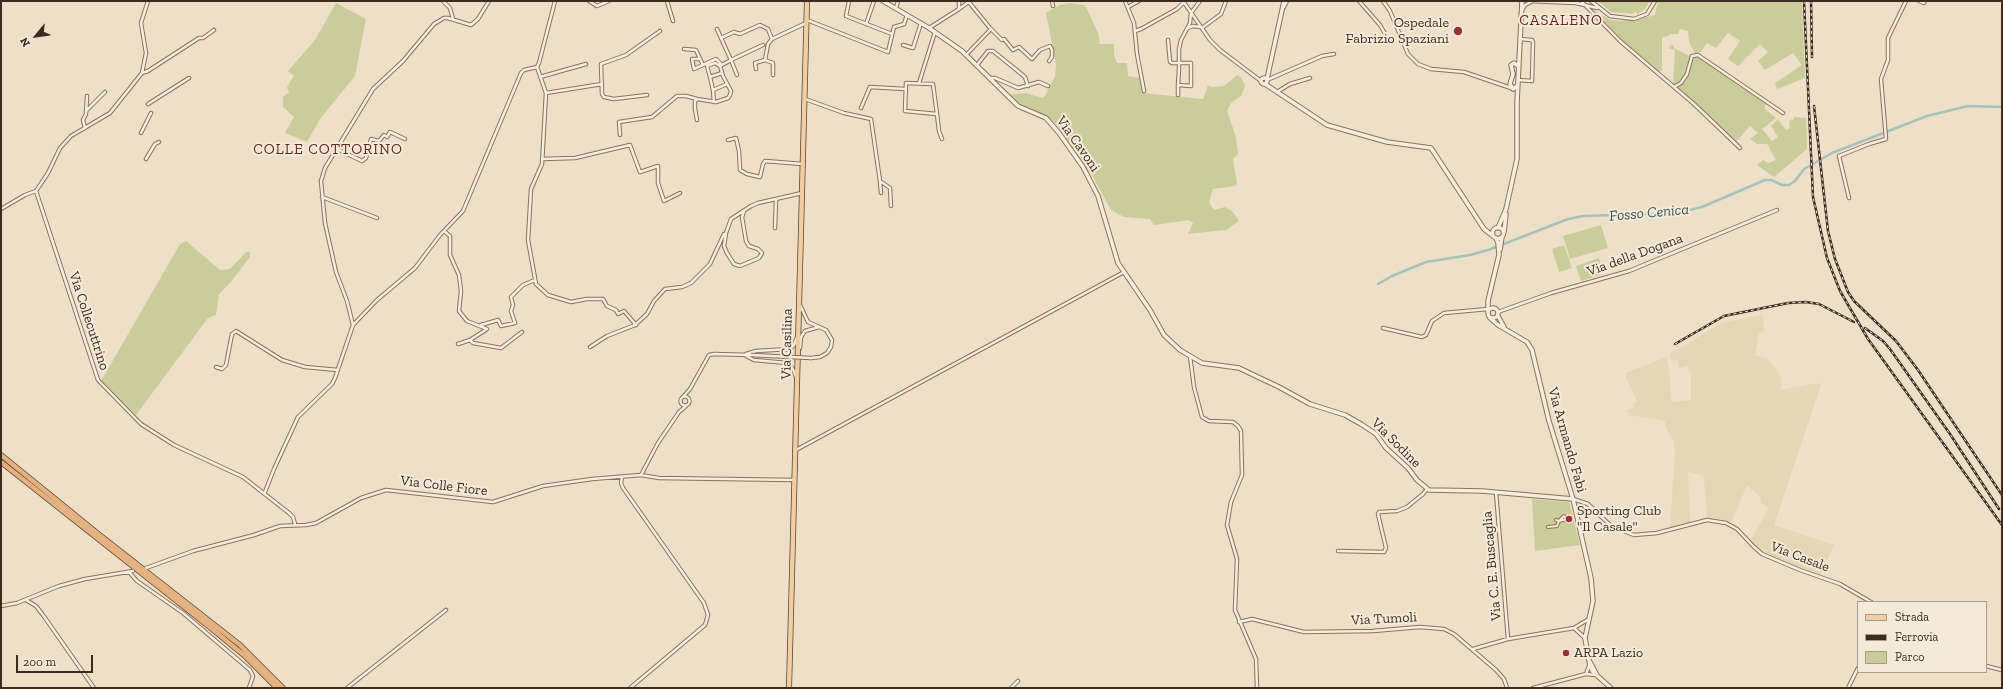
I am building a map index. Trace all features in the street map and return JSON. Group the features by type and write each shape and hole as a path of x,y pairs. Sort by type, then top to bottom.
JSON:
{"highway":[{"path":"1,455 97,533 240,645 258,660 283,688"},
{"path":"1,462 211,628 245,656 277,688"}],"main road":[{"name":"Via Casilina","path":"789,688 807,1"}],"street":[{"path":"1,209 25,195 36,191 48,173 60,148 71,136 110,112 142,74 146,53 141,23 148,1"},
{"path":"443,1 450,8 453,19"},
{"path":"445,18 471,25 478,19 489,1"},
{"path":"555,1 537,67 546,93 541,169 533,184 530,205 528,242 535,280 540,290 552,296 574,302 587,299 603,299 607,306 618,314 624,311 636,325"},
{"path":"589,1 597,6 609,1"},
{"path":"667,1 673,21"},
{"path":"849,1 846,16 892,34"},
{"path":"866,24 874,1"},
{"name":"Via Cavoni","path":"883,1 929,28 966,55 1018,106 1046,118 1059,132 1083,167 1098,196 1118,263 1150,310 1164,335 1190,356"},
{"path":"896,8 898,1"},
{"path":"959,1 959,9"},
{"path":"929,28 969,1 991,29 1002,40 1004,39 1013,50 1019,47 1032,59 1040,50 1050,46 1052,50 1052,57 1049,61"},
{"path":"1052,1 1053,6"},
{"path":"1125,1 1131,13 1135,31 1144,91"},
{"path":"1128,7 1139,1"},
{"path":"1178,95 1181,40 1190,23 1191,13 1200,1"},
{"path":"1188,28 1193,26 1201,27 1221,14 1226,1"},
{"path":"1265,80 1284,1"},
{"path":"1282,9 1287,1"},
{"path":"1359,1 1380,25 1388,39"},
{"path":"1383,1 1390,10 1404,47 1412,61 1424,67 1464,72 1512,89"},
{"path":"1498,314 1494,319 1490,318 1488,310 1500,243 1504,232 1506,209 1518,159 1517,86 1522,1"},
{"path":"1521,11 1530,1 1583,2 1599,9"},
{"path":"1591,1 1599,9 1614,18 1638,18 1649,12 1655,1"},
{"path":"1849,198 1839,156 1869,144 1885,141 1887,136 1880,85 1888,60 1888,38 1906,1"},
{"path":"1919,1 1924,3 1925,1"},
{"path":"1135,31 1177,9 1183,2 1220,50 1256,78 1265,80 1322,56 1334,54"},
{"path":"1583,2 1620,41 1674,87 1740,148"},
{"path":"353,325 348,301 334,263 325,223 322,197 323,173 373,89 403,62 434,24 451,14"},
{"path":"765,60 768,44 772,39 806,21 888,52 894,27 904,24 907,15"},
{"path":"1190,23 1196,20"},
{"path":"1193,26 1196,20"},
{"path":"903,45 913,48 921,23"},
{"path":"722,38 734,32 740,34 760,25 767,28 772,39"},
{"path":"717,29 737,75"},
{"path":"966,55 991,29"},
{"path":"142,74 148,72 199,38 203,38 214,30"},
{"path":"647,95 614,99 606,98 602,94 601,64 626,55 660,31"},
{"path":"919,83 935,32"},
{"path":"1168,40 1169,61 1191,63 1191,86 1178,85"},
{"path":"1518,80 1532,81 1533,42 1532,40 1519,41"},
{"path":"1517,102 1511,83 1514,74 1511,65 1514,63 1519,41"},
{"path":"721,66 762,45"},
{"path":"684,49 696,50 702,65"},
{"path":"976,65 988,52 993,51 1025,77 1028,86"},
{"path":"1674,87 1682,83 1687,74 1692,56 1698,55 1783,113"},
{"path":"620,135 619,122 652,117 677,96 686,96 714,102 722,101 730,95 731,91 722,73 721,66 716,59 694,69 692,59 699,59"},
{"path":"756,69 755,63 765,60 773,63 773,75"},
{"path":"714,102 708,66 717,63 721,66"},
{"path":"1514,63 1518,66"},
{"path":"540,77 571,70 586,64"},
{"path":"265,492 295,422 313,401 332,384 353,325 377,300 415,268 444,231 458,218 466,203 521,73 524,70 537,67"},
{"path":"710,77 722,73"},
{"path":"148,104 189,78"},
{"path":"990,78 995,78 1018,88 1041,82 1048,86"},
{"path":"1277,92 1290,84 1310,78"},
{"path":"1265,80 1271,88 1327,125 1387,142 1406,146 1431,148 1483,227 1500,243"},
{"path":"937,114 905,111 906,83 933,84 937,114 939,131 942,139"},
{"path":"1501,84 1506,85 1511,83"},
{"path":"546,93 602,84"},
{"path":"713,90 727,84"},
{"path":"1512,89 1517,86"},
{"path":"861,108 870,88 906,89"},
{"path":"86,112 105,92"},
{"path":"85,128 83,120 86,112 87,96"},
{"path":"697,99 695,101 697,120"},
{"path":"804,99 844,113 871,119 881,193"},
{"path":"141,133 151,113"},
{"path":"337,149 362,161 366,158 371,139 379,141 384,135 387,137 390,132 405,139"},
{"path":"728,140 736,138 739,151 740,170 747,174 760,176 763,164 765,162 803,164"},
{"path":"146,159 155,144 159,142"},
{"path":"542,159 575,158 630,145 640,172 658,166 658,183 664,201 680,193"},
{"path":"880,181 890,188 891,206"},
{"name":"Via Collecuttrino","path":"36,191 98,380 141,424 156,435 230,470 265,492 289,512 295,525"},
{"path":"590,347 607,336 636,325 647,314 654,301 665,290 686,286 703,272 710,264 731,219 758,203 802,193"},
{"path":"322,197 377,218"},
{"path":"775,228 776,200"},
{"path":"1494,237 1496,228 1506,209"},
{"name":"Via della Dogana","path":"1498,314 1550,293 1629,271 1777,210"},
{"path":"726,231 724,246 734,264 740,266 759,258 762,253 758,249 749,246 746,241 742,217 744,211"},
{"path":"1483,227 1489,230 1496,228 1504,232"},
{"path":"444,231 450,236 450,255 459,275 461,290 459,311 467,321 487,329 470,340 458,344"},
{"path":"1494,237 1502,237"},
{"path":"795,450 1124,272"},
{"path":"480,325 498,320 501,326 515,323 511,311 513,305 511,297 523,285 535,280"},
{"path":"1490,294 1490,303 1498,314 1504,328"},
{"path":"679,412 683,397 690,389 709,355 751,355 811,358 823,356 831,347 830,335 820,327 808,322 803,313 799,299"},
{"path":"1383,328 1422,337 1426,335 1432,321 1444,313 1488,310 1494,308"},
{"name":"Via Armando Fabi","path":"1490,318 1498,325 1527,342 1531,347 1549,421 1573,499 1593,586 1592,601 1585,638 1589,663 1597,675 1611,688"},
{"path":"798,362 804,333 809,329 820,327"},
{"path":"744,355 756,350 790,349 794,345 798,329"},
{"path":"216,367 222,368 226,365 232,334 236,331 282,360 305,367 338,370"},
{"path":"470,340 473,343 501,348 522,332"},
{"path":"744,355 754,360 787,363 793,369 797,383"},
{"path":"1190,356 1193,380 1202,416 1208,420 1233,422 1238,426 1241,432 1242,475 1230,504 1227,523 1237,559 1234,604 1256,659 1257,688"},
{"name":"Via Sodine","path":"1190,356 1202,363 1239,368 1310,404 1345,415 1376,434 1386,448 1427,489"},
{"path":"640,475 658,443 679,412 689,403 690,389"},
{"path":"683,397 689,399"},
{"path":"681,404 686,406"},
{"name":"Via Colle Fiore","path":"146,568 193,551 254,535 280,526 316,523 361,498 386,490 493,502 543,486 592,479 640,475 659,478 795,480"},
{"path":"622,477 620,483 623,488 704,603 708,614 708,620 705,625 630,688"},
{"path":"1338,551 1384,552 1386,548 1378,514 1379,512 1397,511 1407,507 1424,494 1427,489 1436,491 1496,492 1573,499"},
{"name":"Via C. E. Buscaglia","path":"1496,492 1508,639"},
{"name":"Via Casale","path":"1573,499 1588,504 1611,526 1634,535 1658,533 1705,521 1724,522 1737,529 1762,554 1800,570 1840,584 1869,601"},
{"path":"1556,520 1560,521 1571,518"},
{"path":"1548,527 1556,526 1560,521"},
{"path":"1,606 26,599 59,586 85,579 133,571"},
{"path":"129,572 137,581 182,613 252,672 253,676 249,688"},
{"path":"26,599 36,606 43,615 94,688"},
{"path":"347,688 446,610"},
{"name":"Via Tumoli","path":"1240,622 1252,619 1304,632 1373,631 1420,627 1439,628 1452,632 1473,650 1499,673 1507,688"},
{"path":"1473,650 1508,639 1574,628 1589,619"},
{"path":"1580,625 1586,628"},
{"path":"1574,628 1579,630 1586,628"},
{"name":"Via Armando Fabi","path":"1579,630 1585,638"},
{"path":"1586,674 1589,663"},
{"path":"1987,666 2002,670"},
{"path":"1848,688 1857,670"},
{"path":"1533,688 1586,674 1597,675"},
{"path":"1011,688 1018,681"}],"shaded area":[{"path":"1763,315 1764,332 1759,333 1755,355 1767,358 1774,367 1780,376 1782,386 1780,390 1817,383 1821,385 1774,525 1834,545 1820,575 1768,555 1750,541 1769,508 1761,503 1761,498 1747,485 1732,521 1729,522 1707,518 1704,476 1688,472 1690,523 1670,529 1675,450 1673,439 1665,427 1665,421 1629,415 1628,412 1624,412 1634,407 1633,404 1637,401 1626,378 1626,373 1667,357 1671,401 1691,400 1691,374 1689,373 1688,366 1678,368 1678,360 1671,361 1670,354 1721,323"}],"green space":[{"path":"1598,1 1650,1 1645,9 1637,14 1634,12 1634,14 1611,12"},
{"path":"1658,1 1802,1 1805,78 1777,89 1775,83 1802,65 1793,53 1765,70 1758,61 1768,52 1760,44 1738,66 1728,59 1740,41 1728,33 1716,48 1707,43 1699,54 1695,53 1689,42 1688,31 1680,29 1678,34 1669,34 1669,36 1662,37 1662,70 1659,72 1620,38 1594,10 1610,20 1620,21 1639,19 1655,15"},
{"path":"336,3 366,19 355,76 320,119 307,142 285,133 294,117 283,107 283,97 289,92 287,87 294,76 288,71 315,40"},
{"path":"1071,3 1086,7 1098,33 1100,44 1114,44 1114,55 1117,63 1127,63 1128,76 1140,78 1143,93 1203,99 1208,85 1211,87 1224,86 1237,75 1241,77 1245,86 1241,96 1231,103 1227,111 1236,137 1238,154 1233,159 1237,184 1236,186 1213,189 1209,202 1214,210 1225,207 1233,212 1239,221 1226,230 1188,234 1193,223 1189,220 1154,225 1150,219 1124,217 1111,210 1092,175 1080,161 1058,126 1051,119 1022,105 1008,95 1025,93 1043,98 1045,96 1055,76 1056,65 1046,13 1060,5"},
{"path":"1672,44 1675,49 1690,56 1697,56 1768,102 1764,108 1776,118 1762,129 1772,141 1778,137 1771,126 1778,119 1786,130 1790,128 1789,121 1794,119 1794,117 1806,118 1807,149 1774,177 1757,165 1763,160 1768,163 1776,160 1767,144 1757,144 1750,139 1758,133 1750,126 1735,143 1673,85 1675,50 1668,48"},
{"path":"1601,225 1608,248 1570,259 1563,236"},
{"path":"186,241 220,270 230,269 246,252 250,252 250,257 230,283 219,294 216,315 208,318 136,415 101,381 180,244"},
{"path":"1564,245 1572,268 1559,272 1552,249"},
{"path":"1599,258 1603,274 1581,281 1576,266"},
{"path":"1532,499 1569,502 1580,545 1535,551"}],"waterway":[{"name":"Fosso Cenica","path":"1378,284 1392,276 1426,262 1470,255 1491,249 1568,219 1583,216 1678,213 1702,207 1765,180 1771,180 1782,185 1789,185 1795,181 1804,169 1832,153 1927,116 1968,106 2002,107"}],"railway":[{"path":"1804,1 1813,197 1827,258 1840,291 1868,339 2002,525"},
{"path":"1811,1 1812,57"},
{"path":"1814,106 1828,231 1835,259 1848,292 1854,301 1896,341 1918,370 2002,495"},
{"path":"1675,344 1724,316 1788,303 1806,302 1819,304 1854,322"},
{"path":"1865,328 1883,341 1890,349 1950,434 1999,509"}],"place":[{"name":"Ospedale Fabrizio Spaziani","path":"1458,31"},
{"name":"Sporting Club \"Il Casale\"","path":"1569,519"},
{"name":"ARPA Lazio","path":"1566,653"}],"district":[{"name":"CASALENO","path":"1561,21"},
{"name":"COLLE COTTORINO","path":"328,150"}]}
